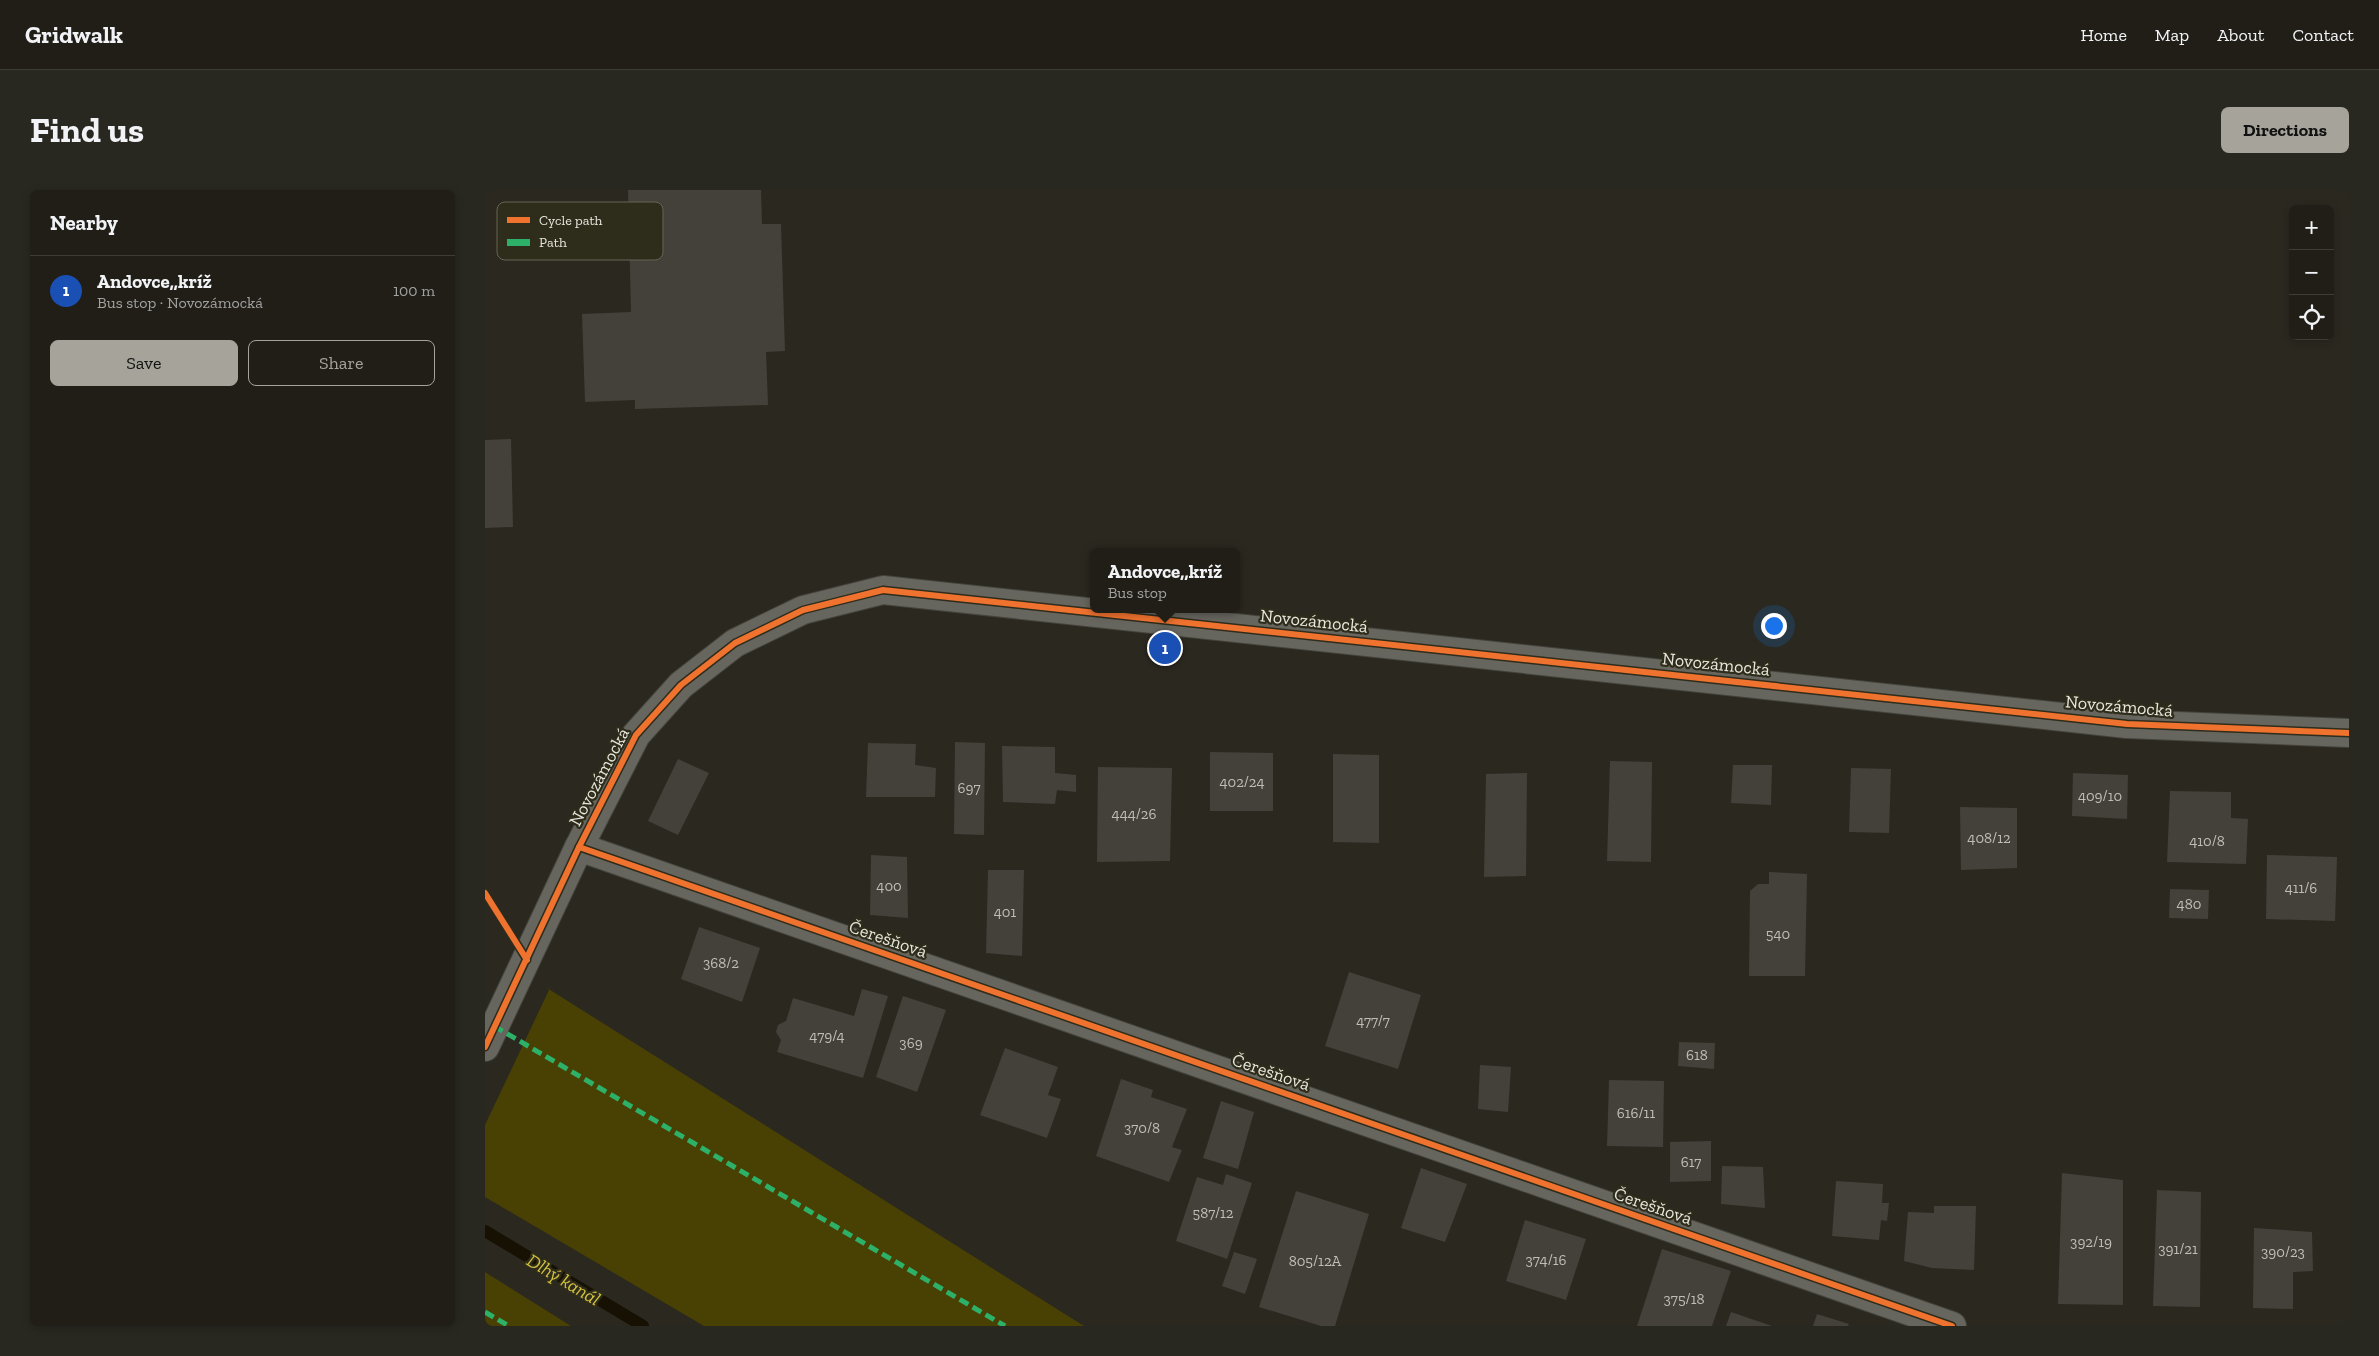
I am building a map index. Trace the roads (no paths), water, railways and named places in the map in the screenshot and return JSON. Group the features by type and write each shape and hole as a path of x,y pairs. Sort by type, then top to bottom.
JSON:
{"street":[{"name":"Novozámocká","path":"485,1047 579,847 636,735 681,685 735,643 803,610 883,590 1090,612"},
{"name":"Novozámocká","path":"1097,613 2127,724 2349,734"},
{"name":"Čerešňová","path":"579,847 1952,1326"}],"waterway":[{"name":"Dlhý kanál","path":"485,1231 643,1326"}],"place":[{"name":"Andovce,,kríž","path":"1165,648"}]}
